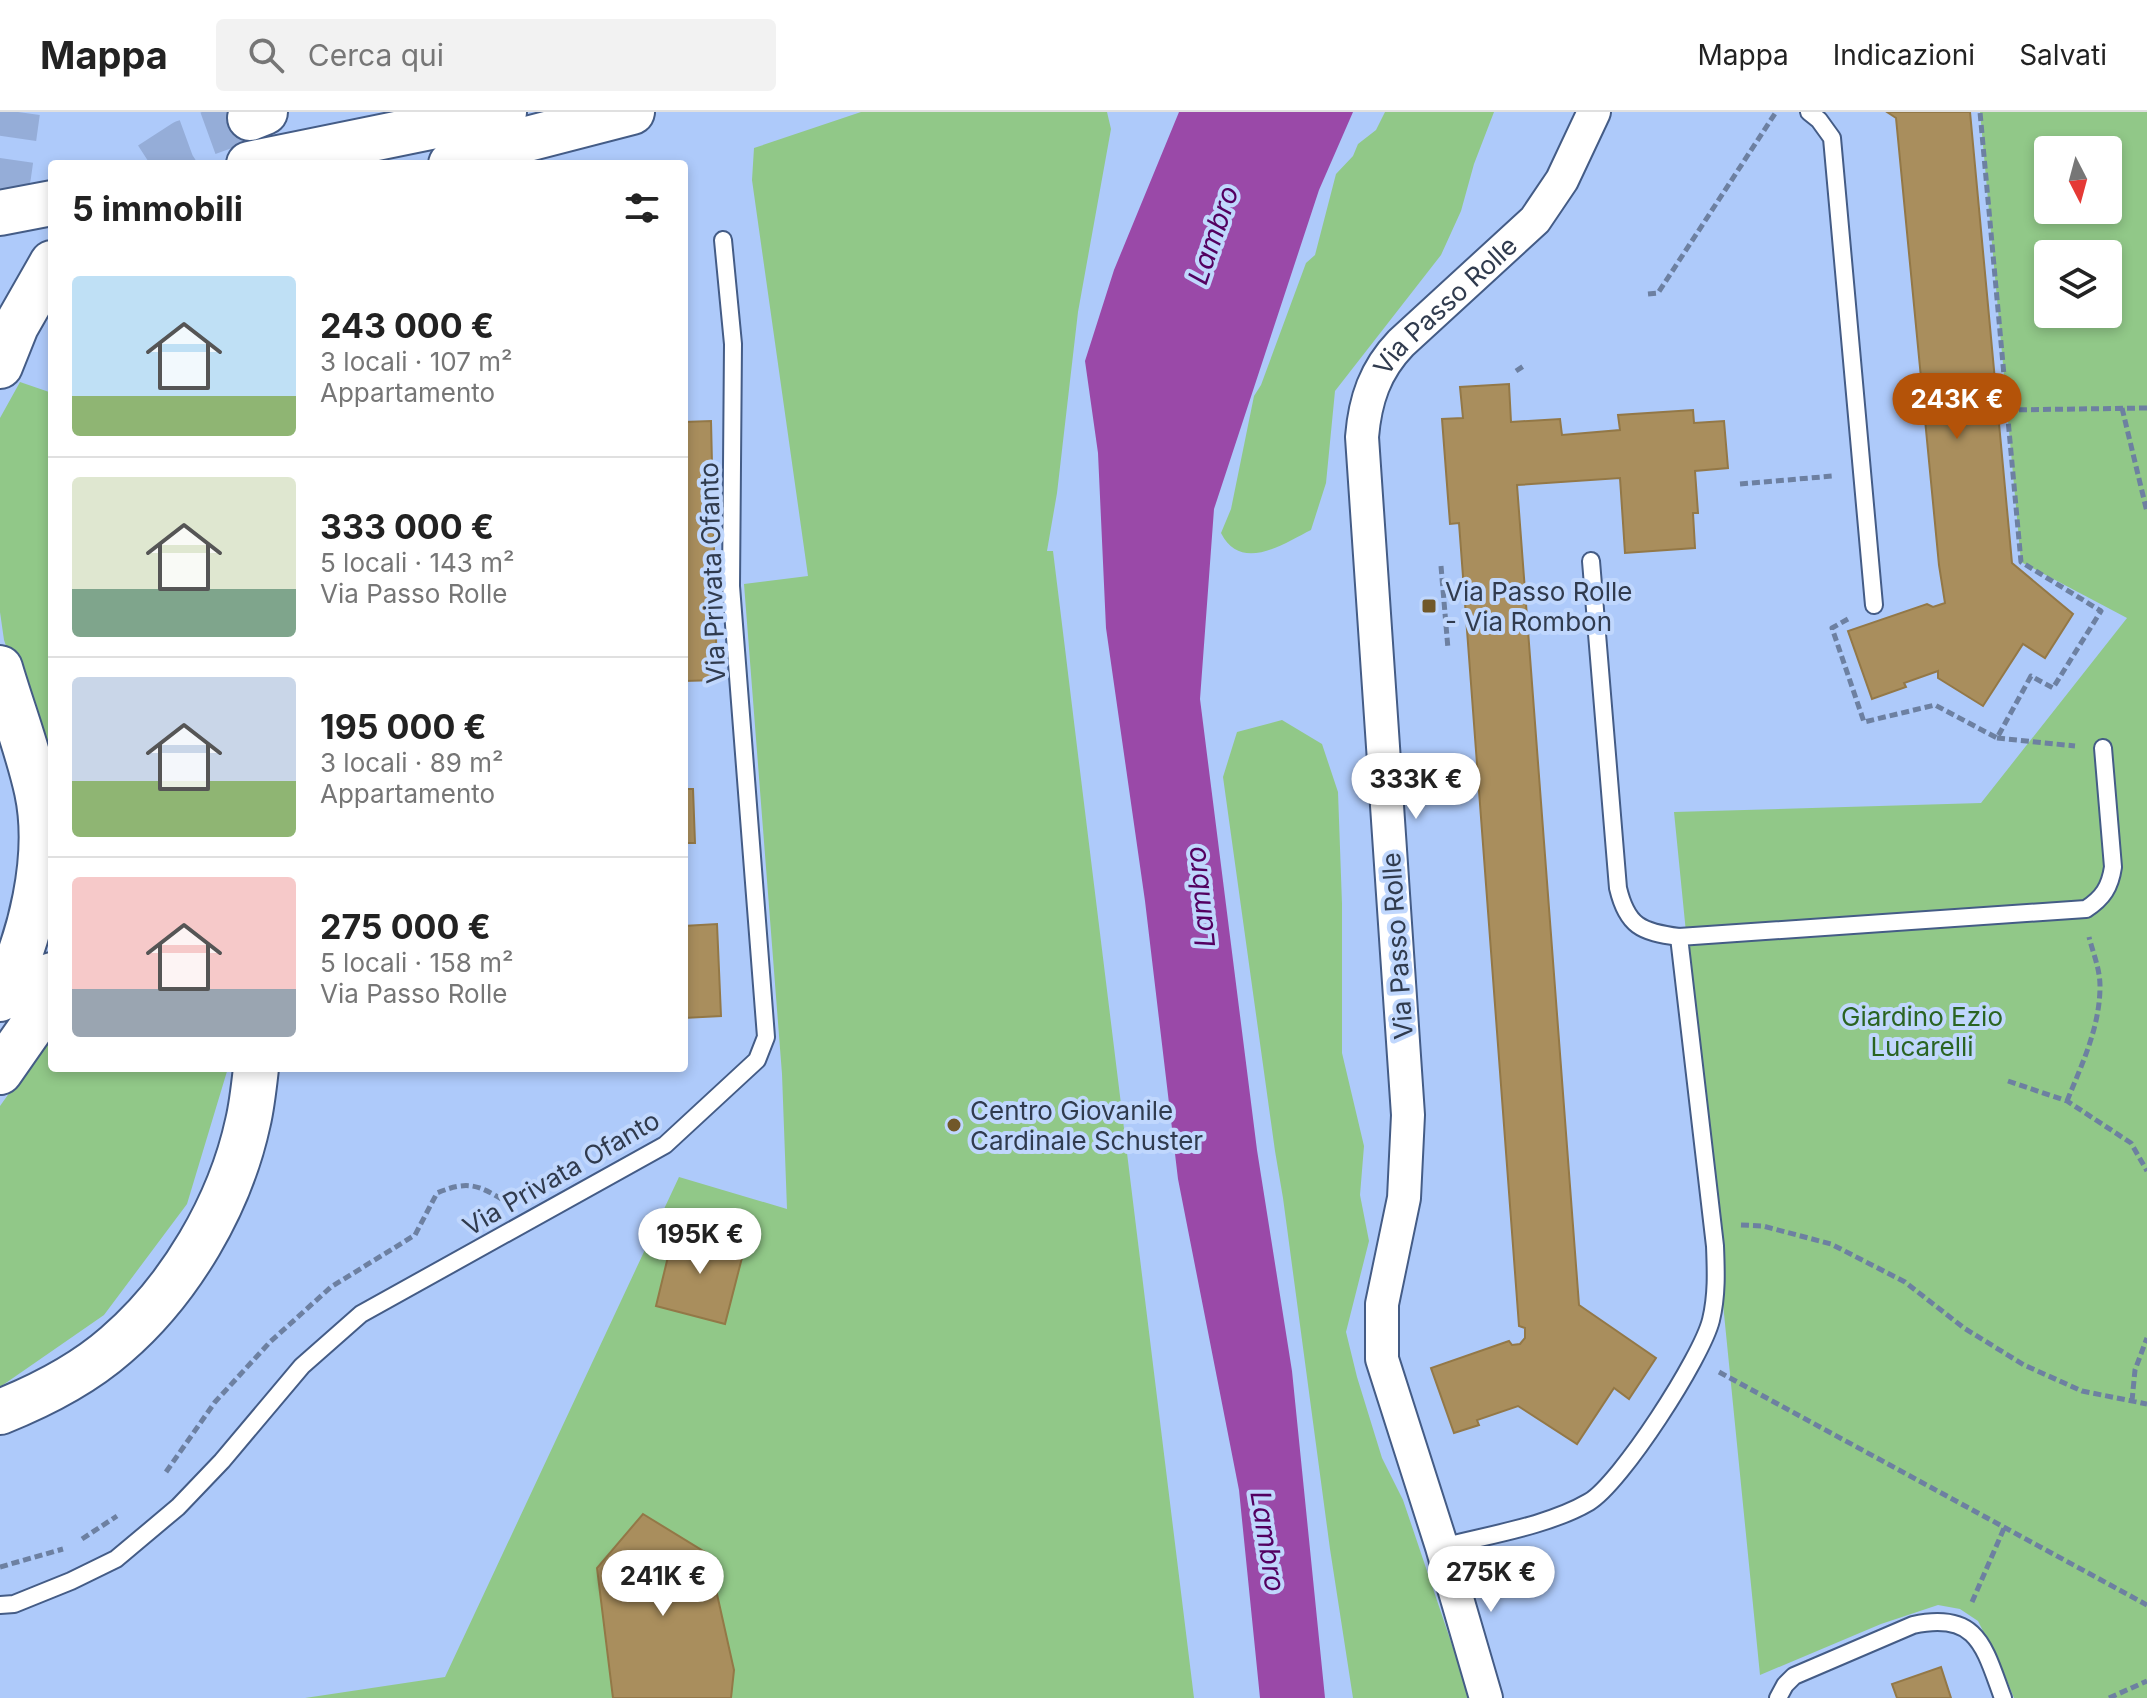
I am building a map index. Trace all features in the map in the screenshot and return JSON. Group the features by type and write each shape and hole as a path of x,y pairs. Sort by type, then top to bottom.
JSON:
{"main road":[{"path":"269,160 504,112"},
{"path":"462,160 500,146 632,112"},
{"path":"0,213 48,204"},
{"path":"0,366 16,326 48,270"},
{"path":"0,668 37,793 41,845 36,895 26,939 0,999"},
{"path":"0,1072 30,1029 48,985"},
{"path":"0,1412 29,1401 116,1346 151,1309 183,1268 207,1229 233,1171 248,1124 255,1072"}],"street":[{"name":"Via Passo Rolle","path":"1572,160 1585,112"},
{"name":"Via Passo Rolle","path":"1486,1698 1442,1547 1392,1398 1380,1339 1384,1287 1401,1220 1407,1178 1408,1115 1362,450 1363,426 1369,393 1384,362 1535,220 1555,193 1594,112"}],"lane":[{"path":"1809,112 1832,138 1874,605"},
{"name":"Via Privata Ofanto","path":"0,1605 14,1604 116,1559 178,1507 222,1461 302,1366 361,1314 665,1145 757,1060 766,1037 731,586 733,344 723,240"},
{"path":"1591,561 1618,888 1623,909 1635,925 1655,934 1679,937 2086,909 2103,896 2111,882 2113,867 2103,748"},
{"path":"1442,1547 1553,1518 1591,1501 1628,1462 1705,1340 1716,1295 1713,1224 1679,937"},
{"path":"1778,1698 1794,1676 1913,1625 1933,1621 1949,1621 1975,1636 1984,1649 2003,1698"}],"path":[{"path":"1648,294 1658,293 1776,112"},
{"path":"1980,112 2021,562 2101,611 2053,688 2031,676 1997,738"},
{"path":"1516,371 1525,365"},
{"path":"2122,408 2147,512"},
{"path":"2007,410 2147,408"},
{"path":"1740,484 1862,474"},
{"path":"1441,566 1448,649"},
{"path":"1874,605 1832,628 1864,722 1935,705 1997,738 2103,748"},
{"path":"2067,1101 2096,1024 2100,985 2096,958 2089,940 2086,909"},
{"path":"2008,1081 2067,1101 2131,1143 2147,1171"},
{"path":"1713,1224 1763,1226 1831,1244 1905,1282 1964,1328 2024,1365 2082,1391 2147,1404"},
{"path":"2132,1401 2135,1370 2147,1338"},
{"path":"1695,1358 2147,1605"},
{"path":"1961,1627 2005,1526"},
{"path":"2109,1698 2147,1681"}],"green space":[{"name":"Centro Giovanile Cardinale Schuster","path":"861,112 1107,112 1111,129 1078,312 1057,493 1047,551 1053,551 1194,1698 305,1698 445,1677 679,1177 787,1209 782,1074 744,584 808,576 752,180 754,148"},
{"path":"1385,112 1494,112 1474,164 1461,211 1441,255 1335,391 1326,483 1311,530 1263,552 1240,551 1229,545 1221,533 1231,509 1254,396 1261,385 1306,263 1315,255 1336,174 1353,156 1358,144 1376,130"},
{"name":"Giardino Ezio Lucarelli","path":"1980,112 2147,112 2147,1698 2014,1698 1978,1621 1960,1609 1938,1605 1881,1624 1760,1675 1674,812 1981,803 2127,618 2021,562"},
{"path":"20,382 48,392 48,806 31,719 4,640 0,612 0,418"},
{"path":"1282,720 1322,744 1338,792 1342,1053 1364,1146 1360,1195 1369,1241 1346,1332 1382,1458 1403,1500 1470,1698 1353,1698 1223,777 1237,732"},
{"path":"48,1038 48,1072 227,1072 187,1204 104,1315 0,1387 0,1106"}],"water":[{"name":"Lambro","path":"1179,112 1353,112 1319,190 1214,509 1200,699 1257,1150 1292,1371 1325,1698 1260,1698 1239,1490 1178,1179 1145,901 1106,628 1098,453 1085,361 1114,270"}],"building":[{"path":"1887,112 1970,112 2012,563 2073,614 2045,658 2023,644 1983,706 1938,678 1938,671 1872,699 1848,631 1927,604 1933,607 1945,603 1896,118"},
{"path":"1509,384 1511,422 1560,419 1562,435 1620,430 1618,415 1693,410 1694,423 1724,421 1728,468 1695,471 1698,513 1693,513 1695,548 1625,553 1620,478 1517,485 1579,1305 1656,1358 1629,1399 1614,1388 1577,1444 1518,1406 1477,1420 1479,1425 1454,1433 1431,1368 1509,1341 1512,1345 1520,1344 1525,1338 1525,1328 1519,1326 1459,523 1450,524 1442,419 1463,418 1460,387"},
{"path":"711,421 717,680 688,681 688,422"},
{"path":"688,789 693,789 695,843 688,843"},
{"path":"717,924 721,1016 688,1018 688,926"},
{"path":"675,1228 745,1246 725,1324 656,1306"},
{"path":"643,1514 708,1554 734,1670 731,1698 613,1698 597,1568"},
{"path":"1941,1667 1951,1698 1897,1698 1892,1684"}],"tunnel":[{"path":"0,202 9,176 18,112"},
{"path":"156,160 184,142 250,118"}],"place":[{"name":"Via Passo Rolle - Via Rombon","path":"1429,606"},
{"name":"Centro Giovanile Cardinale Schuster","path":"954,1125"}]}
